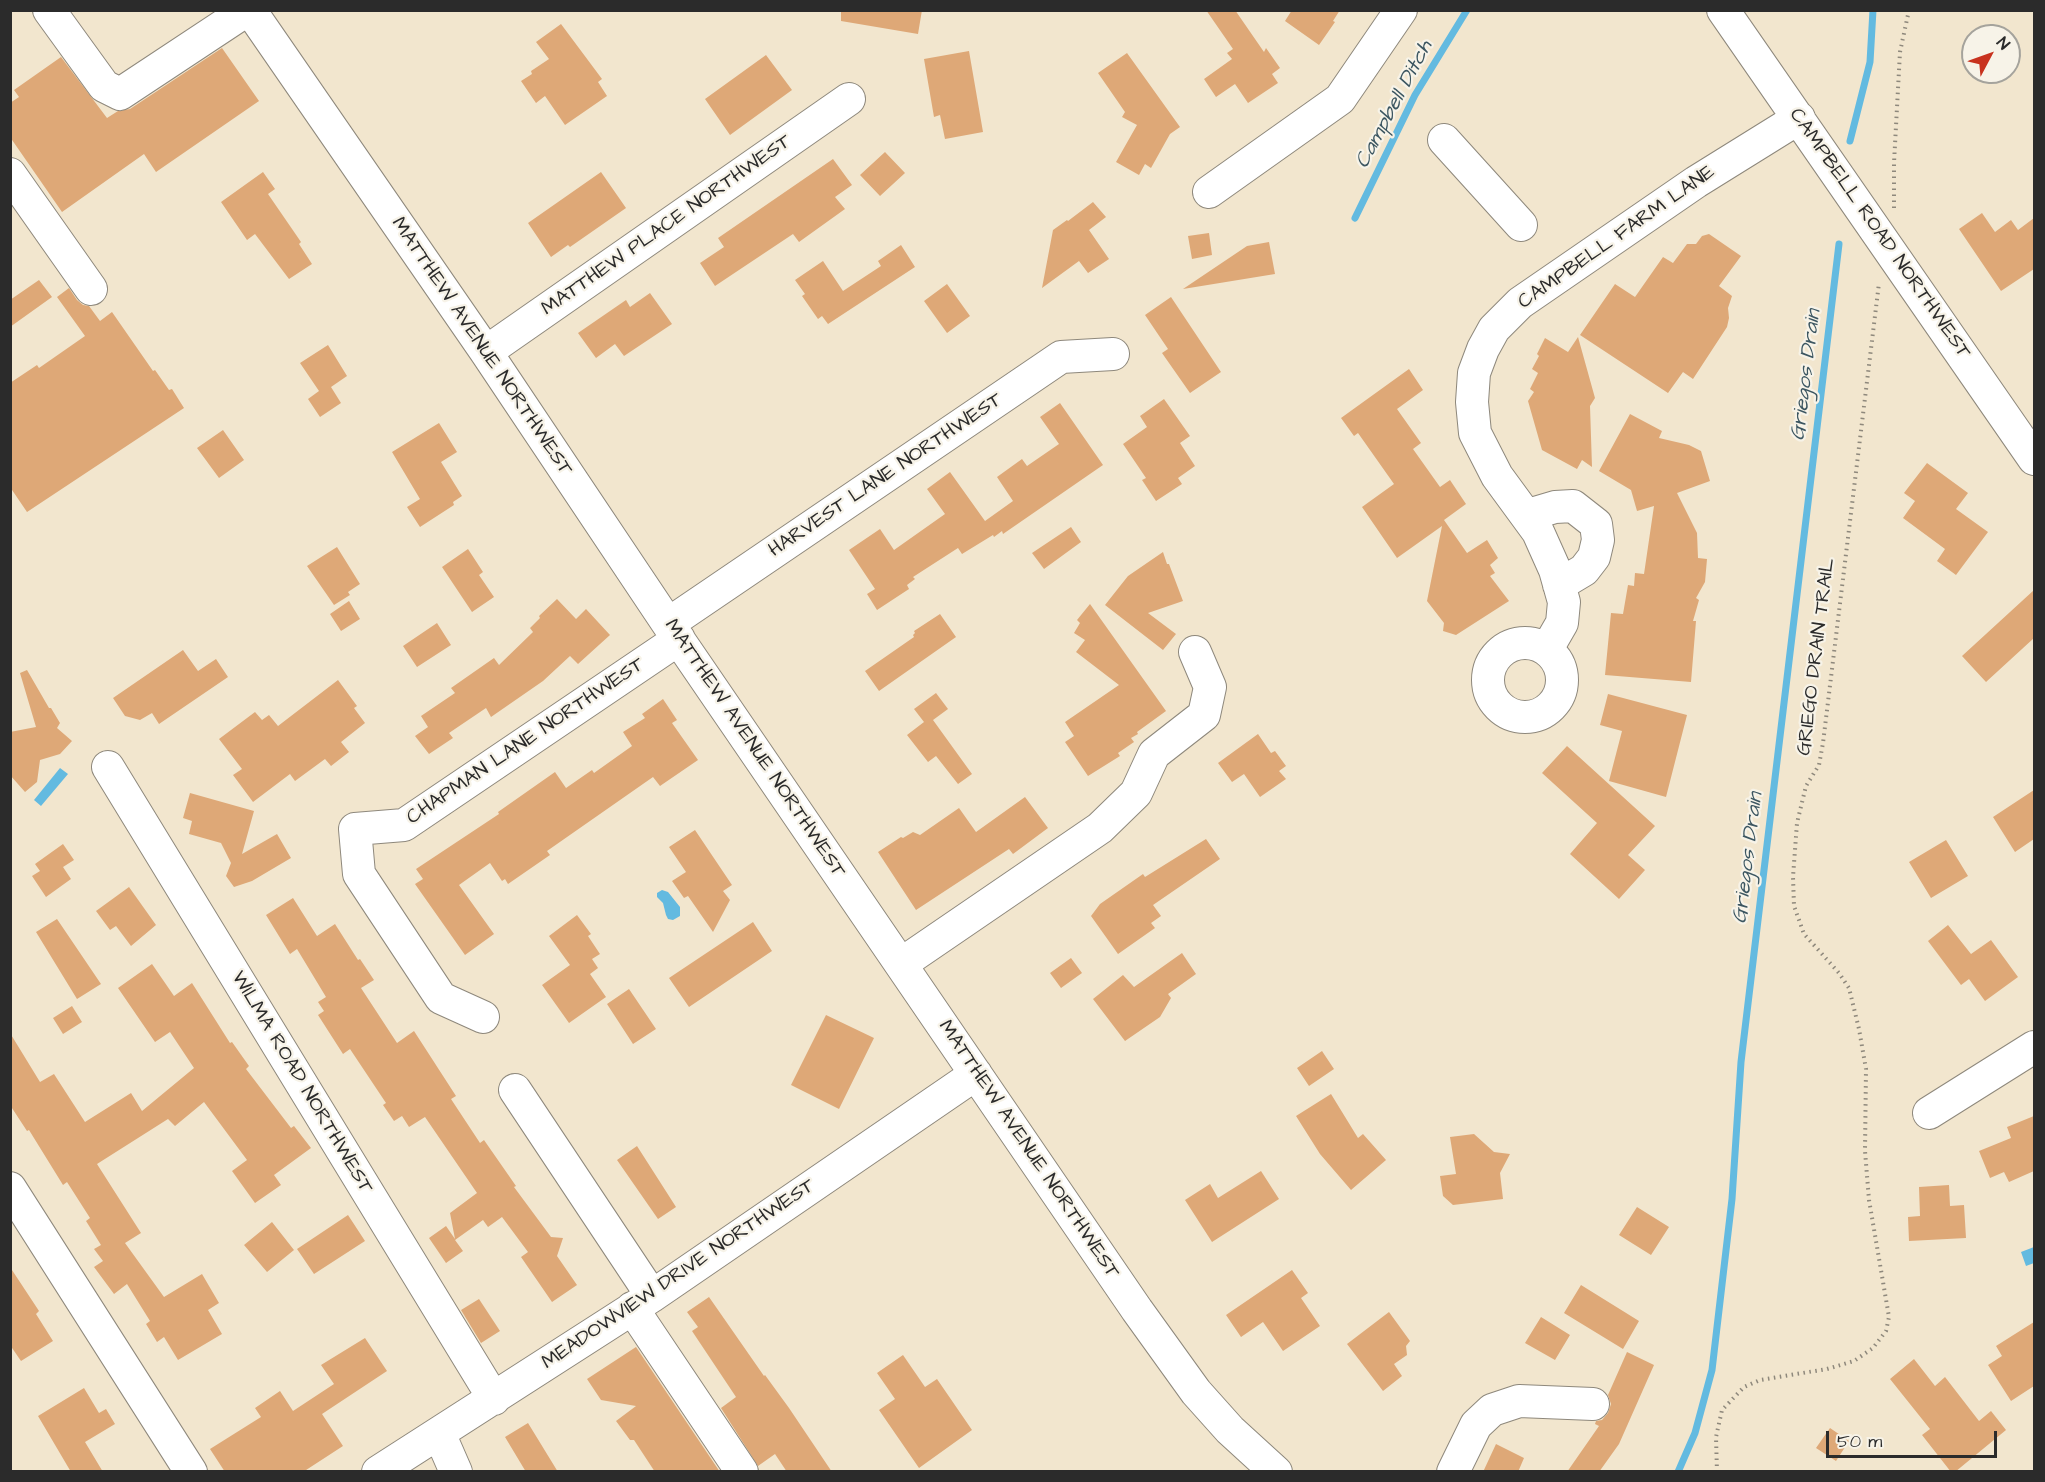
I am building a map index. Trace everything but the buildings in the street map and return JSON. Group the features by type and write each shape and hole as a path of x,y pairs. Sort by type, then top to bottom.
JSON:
{"street":[{"path":"50,10 104,86 120,94 248,10"},
{"name":"MATTHEW AVENUE NORTHWEST","path":"248,10 486,352 673,631 1137,1310 1196,1392 1230,1430 1276,1472"},
{"path":"1209,192 1340,99 1401,10"},
{"name":"CAMPBELL ROAD NORTHWEST","path":"1723,10 2034,459"},
{"name":"MATTHEW PLACE NORTHWEST","path":"486,352 849,99"},
{"name":"CAMPBELL FARM LANE","path":"1547,649 1562,623 1564,602 1555,570 1538,532 1528,515 1497,476 1475,433 1472,402 1474,373 1483,349 1494,330 1520,303 1696,182 1799,118"},
{"path":"1444,140 1521,225"},
{"path":"10,174 91,289"},
{"name":"HARVEST LANE NORTHWEST","path":"673,631 1061,357 1113,354"},
{"path":"1528,515 1555,507 1573,506 1596,524 1598,540 1594,557 1584,570 1559,585"},
{"name":"CHAPMAN LANE NORTHWEST","path":"483,1017 441,998 359,874 355,829 404,825 673,631"},
{"path":"901,964 1100,828 1136,794 1154,753 1204,715 1210,687 1195,652"},
{"name":"WILMA ROAD NORTHWEST","path":"108,767 494,1399"},
{"path":"1929,1113 2034,1047"},
{"name":"MEADOWVIEW DRIVE NORTHWEST","path":"378,1472 642,1302 976,1074"},
{"path":"515,1090 742,1472"},
{"path":"10,1188 191,1472"},
{"path":"1453,1472 1476,1425 1492,1410 1519,1401 1593,1404"},
{"path":"439,1433 456,1472"}],"path":[{"path":"1893,208 1900,52 1909,10"},
{"name":"GRIEGO DRAIN TRAIL","path":"1717,1472 1716,1437 1722,1410 1744,1387 1760,1380 1827,1369 1854,1361 1873,1348 1880,1340 1886,1331 1889,1317 1869,1200 1865,1151 1866,1069 1859,1029 1849,988 1839,973 1804,934 1794,906 1793,877 1797,824 1806,786 1819,765 1823,743 1881,267 1893,254"}],"water":[{"path":"60,768 68,774 41,806 34,800"},
{"path":"662,890 668,892 680,907 680,916 673,920 668,919 663,903 657,897 657,893"},
{"path":"2034,1247 2034,1263 2026,1266 2021,1252"}],"waterway":[{"name":"Campbell Ditch","path":"1355,218 1415,95 1467,10"},
{"name":"Griegos Drain","path":"1850,141 1870,62 1873,10"},
{"name":"Griegos Drain","path":"1678,1472 1695,1433 1712,1370 1732,1199 1741,1062 1839,244"}]}
